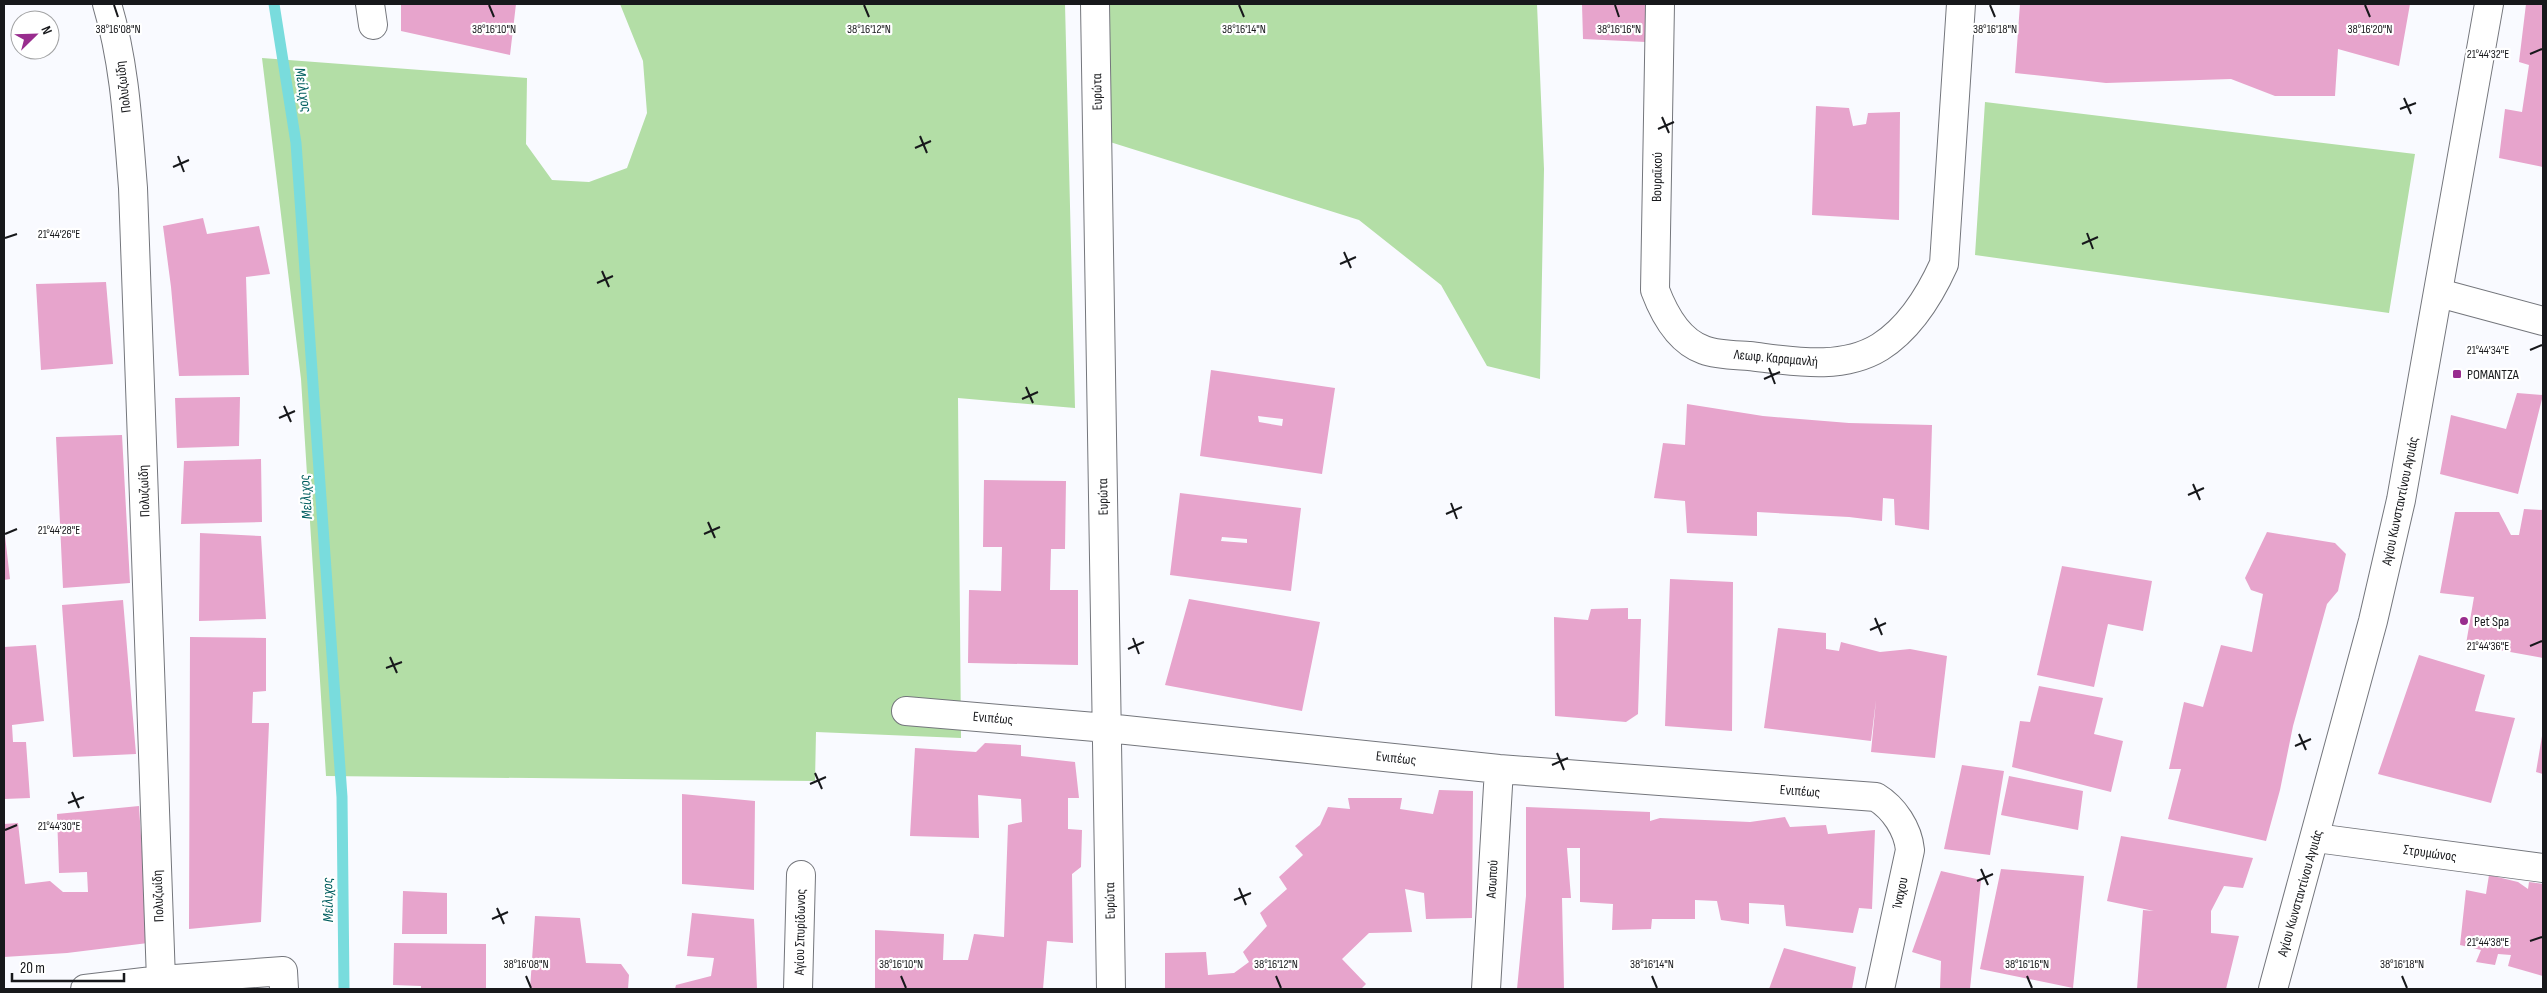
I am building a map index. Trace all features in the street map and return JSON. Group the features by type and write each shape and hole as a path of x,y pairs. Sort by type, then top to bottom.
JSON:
{"street":[{"name":"Πολυζωίδη","path":"107,4 116,32 123,77 133,188 161,980"},
{"name":"Ευρώτα","path":"1095,4 1111,989"},
{"name":"Βουραϊκού","path":"1655,290 1660,4"},
{"name":"Λεωφ. Καραμανλή","path":"1655,290 1663,312 1680,334 1703,350 1811,363 1829,362 1863,355 1893,337 1927,297 1944,264 1961,4"},
{"name":"Αγίου Κωνσταντίνου Αγυιάς","path":"2273,989 2316,838 2388,558 2415,428 2489,4"},
{"path":"2439,293 2543,321"},
{"name":"Ενιπέως","path":"906,711 1107,728 1499,769 1876,797 1886,803"},
{"name":"Ασωπού","path":"1486,989 1499,769"},
{"name":"Ίναχου","path":"1880,989 1910,850 1909,839 1904,827 1886,803"},
{"name":"Στρυμώνος","path":"2316,838 2543,868"},
{"name":"Αγίου Σπυρίδωνος","path":"798,989 800,875"},
{"path":"85,989 161,980 284,980"}],"green space":[{"path":"620,4 1065,4 1075,408 958,398 961,738 816,732 815,781 326,776 301,379 262,58 527,78 526,144 552,180 589,182 627,168 647,113 643,61"},
{"path":"1107,4 1537,4 1544,169 1540,379 1487,366 1441,285 1359,220 1110,142"},
{"path":"1985,102 2415,154 2389,313 1975,255"}],"building":[{"path":"401,4 516,4 510,55 401,31"},
{"path":"1582,4 1647,4 1646,42 1583,39"},
{"path":"2020,4 2410,4 2399,66 2338,49 2335,96 2275,96 2231,79 2106,83 2015,73"},
{"path":"2526,4 2543,4 2543,167 2499,158 2505,109 2522,112 2529,65 2519,62"},
{"path":"1816,106 1849,108 1853,126 1866,124 1868,113 1900,112 1899,220 1812,215"},
{"path":"203,218 207,234 259,226 270,274 246,277 249,375 179,376 163,226"},
{"path":"106,282 113,364 41,370 36,284"},
{"path":"1211,370 1335,388 1322,474 1200,456","holes":["1258,416 1283,419 1282,426 1259,422"]},
{"path":"2517,393 2543,395 2518,494 2440,474 2451,415 2506,429"},
{"path":"240,397 239,446 177,448 175,398"},
{"path":"1687,404 1763,416 1849,423 1932,425 1929,530 1895,525 1894,499 1883,498 1882,521 1849,517 1757,512 1757,536 1687,533 1685,501 1654,498 1663,443 1685,445"},
{"path":"122,435 130,583 63,588 56,437"},
{"path":"261,459 262,522 181,524 184,461"},
{"path":"984,480 1066,481 1065,549 1051,549 1050,590 1078,590 1078,665 968,663 969,590 1001,591 1002,547 983,547"},
{"path":"1180,493 1301,508 1291,591 1170,575","holes":["1222,537 1247,539 1247,543 1221,541"]},
{"path":"2524,509 2543,510 2543,658 2466,644 2474,597 2440,593 2455,512 2499,512 2511,535 2519,535"},
{"path":"4,527 10,579 4,580"},
{"path":"2267,532 2335,543 2346,554 2338,591 2327,604 2293,726 2280,790 2266,841 2168,819 2181,769 2169,769 2184,702 2203,707 2221,645 2252,652 2263,594 2251,590 2245,578"},
{"path":"200,533 261,536 266,619 199,621"},
{"path":"2062,566 2152,581 2143,631 2108,624 2094,687 2037,675"},
{"path":"1670,579 1733,582 1732,731 1665,726"},
{"path":"1189,599 1320,622 1302,711 1165,685"},
{"path":"123,600 136,754 73,757 62,605"},
{"path":"1628,608 1628,619 1641,619 1638,714 1626,722 1555,716 1554,617 1588,620 1591,609"},
{"path":"1778,628 1826,633 1826,649 1839,651 1841,642 1880,652 1910,649 1947,656 1935,758 1871,752 1876,700 1871,741 1764,728"},
{"path":"190,637 266,638 266,691 253,692 252,723 269,723 261,922 189,929"},
{"path":"36,645 44,721 12,725 13,742 26,742 30,798 4,799 4,647"},
{"path":"2419,655 2485,675 2475,711 2515,718 2491,803 2378,774"},
{"path":"2039,686 2103,698 2094,734 2123,741 2111,792 2012,767 2020,721 2030,722"},
{"path":"2543,736 2543,774 2536,772"},
{"path":"985,743 1021,745 1021,756 1075,762 1079,798 1068,798 1068,829 1082,830 1081,867 1072,874 1073,943 1047,941 1043,989 875,989 875,930 944,934 943,960 968,960 974,934 1004,937 1008,825 1022,822 1021,799 978,795 979,838 910,836 915,748 976,752"},
{"path":"1962,765 2004,771 1990,855 1944,849"},
{"path":"2009,776 2083,791 2078,830 2001,815"},
{"path":"1439,790 1473,791 1472,918 1426,919 1424,893 1405,889 1412,932 1369,933 1342,959 1366,984 1361,989 1165,989 1165,953 1206,952 1208,975 1234,973 1249,962 1243,952 1267,926 1260,913 1287,889 1279,877 1303,855 1295,846 1320,825 1328,807 1350,809 1348,798 1402,798 1400,809 1433,814"},
{"path":"682,794 755,801 754,890 682,884"},
{"path":"139,806 148,943 67,953 4,957 4,824 18,823 25,884 50,881 63,892 88,892 87,872 59,873 57,814"},
{"path":"1526,807 1650,812 1650,821 1660,818 1750,822 1785,817 1790,827 1826,825 1828,834 1875,830 1872,909 1859,908 1853,933 1786,926 1784,905 1749,903 1749,924 1721,920 1717,901 1695,900 1695,919 1652,919 1651,929 1612,930 1613,904 1580,902 1580,848 1567,848 1571,898 1562,898 1564,989 1517,989 1526,896"},
{"path":"2121,836 2253,858 2243,888 2224,886 2211,911 2211,933 2239,936 2226,989 2137,989 2143,910 2154,911 2107,901"},
{"path":"2001,869 2084,876 2073,988 1980,969"},
{"path":"1941,871 1981,880 1970,989 1940,989 1941,961 1912,952"},
{"path":"2489,875 2518,882 2528,889 2529,882 2543,884 2543,976 2508,966 2511,955 2498,954 2495,965 2476,962 2481,950 2460,945 2466,890 2486,894"},
{"path":"403,891 447,893 447,934 402,934"},
{"path":"692,913 754,919 757,989 675,989 676,985 711,976 714,958 687,956"},
{"path":"535,916 580,918 586,963 621,964 629,975 628,989 530,989"},
{"path":"394,943 486,944 486,989 421,989 421,986 393,985"},
{"path":"1784,948 1856,967 1852,989 1769,989"}],"waterway":[{"name":"Μείλιχος","path":"274,4 296,143 342,797 344,989"}],"place":[{"name":"ΡΟΜΑΝΤΖΑ","path":"2457,374"},
{"name":"Pet Spa","path":"2464,621"}]}
